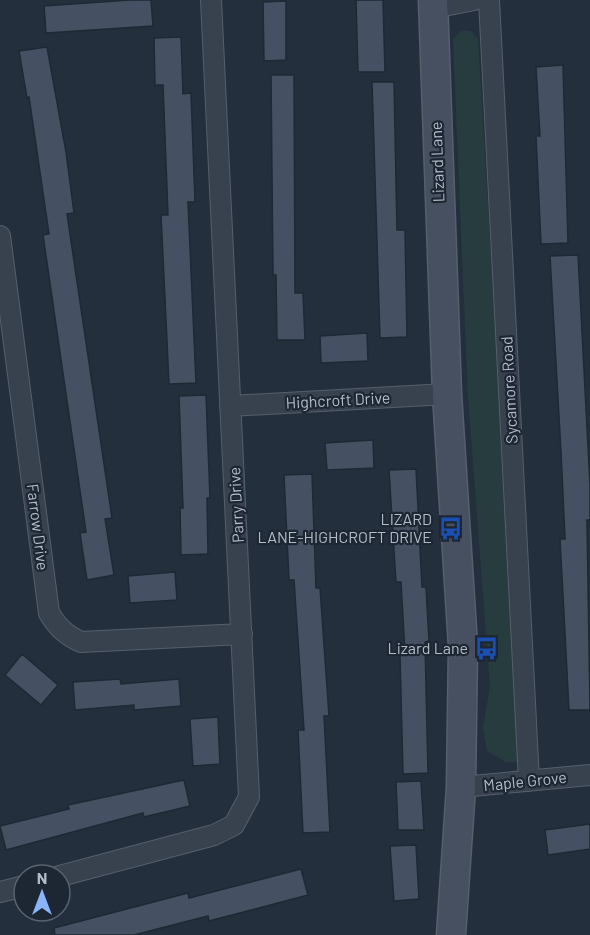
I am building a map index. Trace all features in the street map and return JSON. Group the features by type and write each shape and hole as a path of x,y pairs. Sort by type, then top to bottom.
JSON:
{"street":[{"name":"Parry Drive","path":"72,873 214,835 234,825 249,796 211,0"},
{"path":"433,4 474,0"},
{"name":"Sycamore Road","path":"489,0 530,781"},
{"name":"Lizard Lane","path":"433,4 447,394 463,646 461,787 451,935"},
{"name":"Farrow Drive","path":"0,236 49,613 56,626 67,636 81,642 242,634"},
{"name":"Highcroft Drive","path":"230,406 447,394"},
{"name":"Maple Grove","path":"461,787 590,775"}],"green space":[{"path":"462,30 471,31 478,39 521,753 519,762 506,762 487,751 483,728 490,687 468,397 453,39"}],"building":[{"path":"151,0 153,26 46,33 44,6"},
{"path":"356,0 383,0 385,72 358,72"},
{"path":"286,1 286,60 264,61 263,2"},
{"path":"181,37 183,94 191,93 195,202 188,202 196,383 169,384 161,215 168,215 163,85 155,85 154,38"},
{"path":"47,47 66,152 74,213 67,214 112,518 105,519 114,575 87,580 80,533 86,532 43,235 49,234 29,97 27,98 19,51"},
{"path":"563,65 568,243 541,244 536,136 540,136 536,67"},
{"path":"271,75 294,75 295,293 303,293 305,340 277,340 276,275 273,275"},
{"path":"372,82 394,82 397,230 405,230 407,337 380,338"},
{"path":"578,255 590,485 590,520 587,520 590,710 569,710 560,539 565,539 550,256"},
{"path":"367,333 368,361 321,363 320,336"},
{"path":"206,395 210,498 207,498 208,554 181,555 180,508 183,508 179,396"},
{"path":"373,440 374,468 327,470 325,443"},
{"path":"416,469 422,587 426,587 429,641 425,642 428,773 403,774 400,654 405,654 401,582 396,582 389,470"},
{"path":"312,474 316,588 320,588 329,716 324,716 330,832 303,833 298,730 304,730 294,580 289,580 284,475"},
{"path":"175,572 177,600 130,603 128,576"},
{"path":"22,654 58,685 41,705 5,675"},
{"path":"120,679 121,684 179,679 181,706 134,710 134,705 75,710 73,682"},
{"path":"218,717 220,764 193,766 190,719"},
{"path":"184,780 190,806 144,817 143,813 6,850 0,826 69,809 68,805"},
{"path":"421,781 424,830 398,830 396,782"},
{"path":"590,824 590,849 548,855 545,830"},
{"path":"416,845 419,899 394,901 390,846"},
{"path":"301,869 308,895 209,921 208,916 134,935 55,935 54,928 188,893 189,898"}],"place":[{"name":"LIZARD LANE-HIGHCROFT DRIVE","path":"450,528"},
{"name":"Lizard Lane","path":"486,648"}]}
